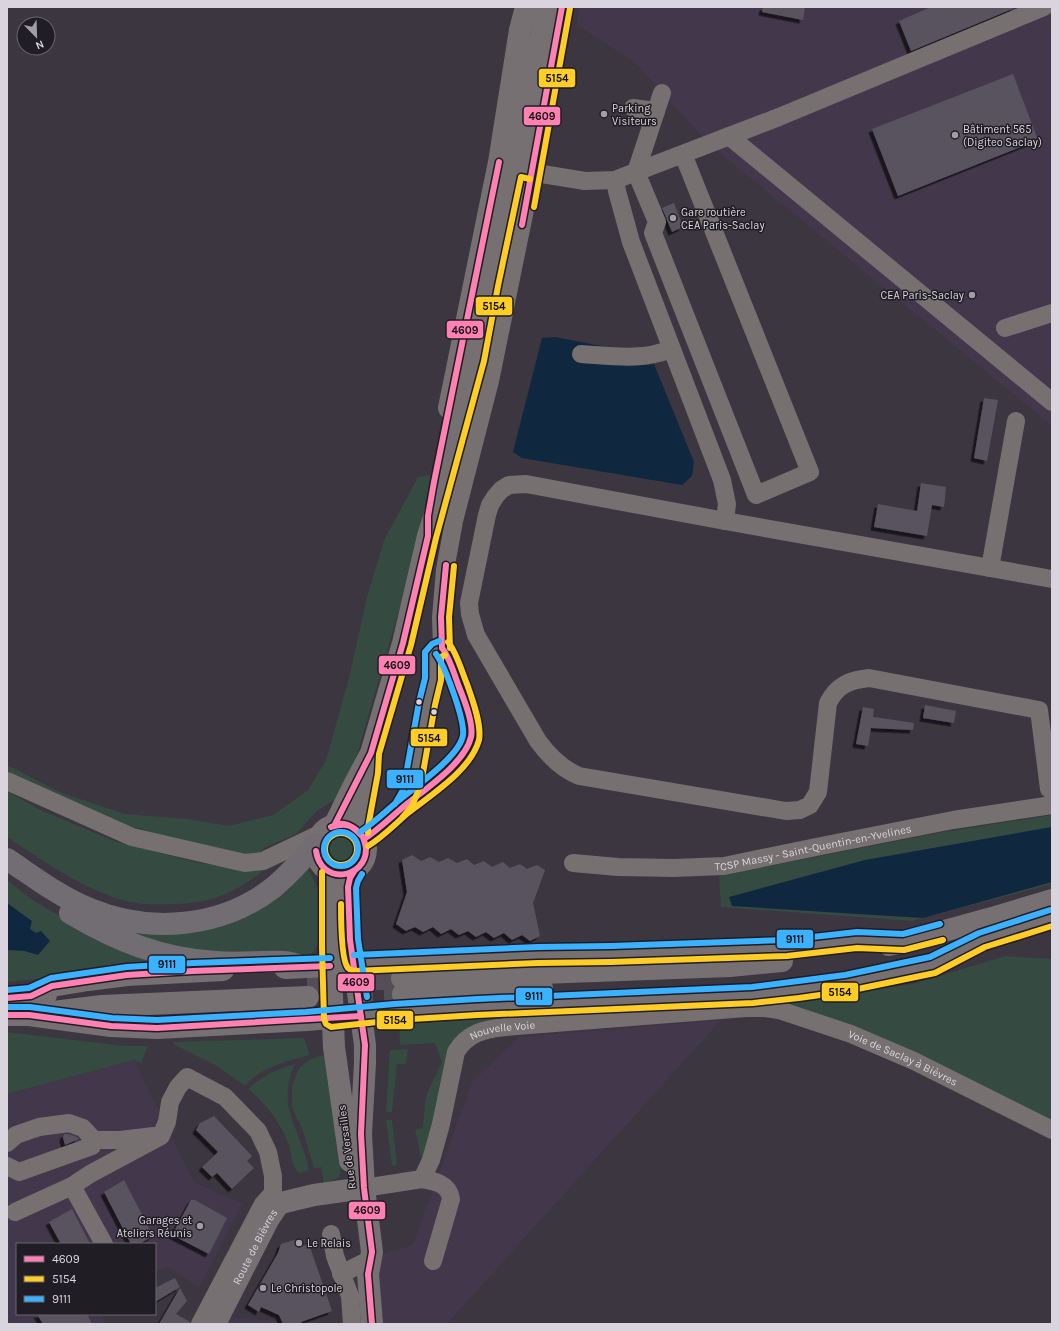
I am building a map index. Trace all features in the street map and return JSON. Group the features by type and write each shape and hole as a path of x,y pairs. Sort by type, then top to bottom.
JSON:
{"highway":[{"path":"7,859 52,889 89,909 104,915 130,922 172,924 187,923 216,917 258,898 286,876 325,834"},
{"path":"7,870 56,904 89,924 108,934 144,949 164,955 209,962 285,962 306,982"}],"main road":[{"path":"516,167 519,38 526,7"},
{"path":"371,753 370,772 360,826 366,855 361,865 355,870 343,875 336,874 324,868 317,857 325,834 352,789 371,753 403,643 428,536 428,516 434,482 516,167 531,81 542,32 544,7"},
{"path":"325,834 348,825 362,836"},
{"name":"Rue de Versailles","path":"355,870 350,878 348,887 350,940 365,1051 358,1189 360,1255 365,1268 372,1324"},
{"name":"Rue de Versailles","path":"330,872 330,966 335,1060 350,1158 358,1189"},
{"path":"1052,900 904,942 852,952 776,962 730,966 402,986 788,977 884,964 982,940 1052,918"},
{"path":"30,1005 102,1006 306,982 330,966 354,964 527,955 611,954 787,948 856,940 904,942"},
{"path":"7,998 111,1026 157,1028 332,1019 395,1012 753,995 846,983 933,965 982,940"},
{"path":"7,1015 30,1005 52,986 127,975 192,971 306,982"},
{"name":"Route de Bièvres","path":"222,1320 268,1220 276,1199 296,1199 358,1189"}],"street":[{"path":"362,836 382,826 423,792 458,760 469,746 472,736 465,700 442,648 441,617 445,570 454,521 490,380 516,167 562,7"},
{"path":"516,167 542,174 585,181 615,180 729,136 1044,7"},
{"path":"662,93 636,172 657,222 653,233 756,495 810,472 683,154"},
{"path":"633,108 656,111"},
{"path":"729,136 1052,402"},
{"path":"615,180 631,242 722,480 727,504 726,521"},
{"path":"1005,328 1052,313"},
{"path":"581,354 638,358 659,354 671,349"},
{"path":"990,568 1016,421"},
{"path":"1050,797 1045,711 869,678 855,679 844,685 833,694 828,703 818,792 810,805 800,810 786,812 579,776 568,772 547,753 538,742 476,635 469,603 487,515 495,497 501,490 509,485 526,484 1052,579"},
{"path":"402,808 413,782 427,703 433,679 433,654 442,648"},
{"path":"7,781 132,837 245,863 263,861 325,834"},
{"name":"TCSP Massy - Saint-Quentin-en-Yvelines","path":"573,863 674,868 724,866 954,820 1050,797"},
{"name":"Voie de Saclay à Bièvres","path":"746,1008 779,1010 851,1034 914,1061 1052,1130"},
{"name":"Nouvelle Voie","path":"422,1179 431,1160 441,1124 456,1052 460,1045 474,1034 489,1029 505,1027 746,1008"},
{"path":"15,1212 72,1186 90,1174 161,1136 167,1122 170,1102 178,1086 187,1077 225,1097 258,1131 268,1152 274,1176 276,1199"},
{"path":"7,1143 16,1135 39,1127 69,1122 83,1128 94,1140 120,1140 148,1136 161,1136"},
{"path":"7,1166 19,1172 92,1146 94,1140"},
{"path":"358,1189 422,1179 439,1183 447,1188 451,1199 433,1261"},
{"path":"72,1186 103,1243"},
{"name":"Route de Bièvres","path":"200,1324 263,1204 276,1199"},
{"path":"331,1234 335,1256 350,1296 352,1324"},
{"path":"341,1274 365,1268"}],"shaded area":[{"name":"CEA Paris-Saclay","path":"579,7 1052,7 1052,426 709,144 634,62 577,25"},
{"path":"721,1020 447,1324 345,1324 383,1254 413,1245 472,1082 519,1037"},
{"path":"134,1060 194,1182 243,1204 199,1288 167,1266 156,1272 156,1243 16,1243 16,1315 102,1315 106,1324 7,1324 7,1094"},
{"path":"203,1315 318,1324 198,1324"}],"green space":[{"path":"431,475 411,575 403,596 352,772 341,796 317,811 296,834 266,847 255,855 245,855 155,840 140,828 131,827 120,829 7,775 7,765 62,793 125,814 187,819 229,826 273,815 308,790 326,760 349,678 367,597 384,540 418,477"},
{"path":"7,791 40,810 117,842 199,863 236,867 276,860 240,887 220,896 206,900 183,904 147,904 126,901 104,894 75,880 7,837"},
{"path":"1052,815 1052,884 912,921 721,907 719,876 938,833"},
{"path":"339,834 346,835 351,838 358,850 352,860 341,867 328,861 325,851 326,844"},
{"path":"306,865 320,892 318,944 309,956 297,958 232,958 160,944 110,925 203,926"},
{"path":"7,880 31,899 109,945 174,965 7,982"},
{"path":"1005,956 1052,959 1052,1123 775,1001 853,993 913,984"},
{"path":"557,1009 558,1018 468,1030 422,1161 415,1130 423,1128 425,1102 428,1091 442,1062 435,1043 400,1045 399,1018"},
{"path":"7,1032 124,1046 148,1046 141,1063 134,1060 7,1094"},
{"path":"304,1038 310,1055 284,1062 267,1069 251,1079 245,1086 215,1065 173,1044 174,1042"},
{"path":"408,1049 406,1064 397,1064 392,1112 386,1112 390,1050"},
{"path":"327,1054 342,1162 339,1177 324,1184 321,1167 314,1169 303,1131 292,1108 292,1086 299,1068 310,1059"},
{"path":"295,1064 290,1079 288,1092 289,1105 309,1170 300,1173 295,1168 289,1145 277,1121 261,1101 248,1089 270,1074"},
{"path":"386,1120 392,1120 397,1165 392,1166"}],"water":[{"path":"555,337 606,347 603,363 635,366 654,364 694,462 692,476 682,485 522,458 513,452 542,338"},
{"path":"1052,827 1052,882 923,918 732,906 729,897 865,860"},
{"path":"7,903 32,921 30,929 36,933 41,931 50,941 38,955 25,951 7,950"}],"building":[{"path":"763,7 805,7 803,20 762,12"},
{"path":"931,7 1017,7 911,51 899,21"},
{"name":"Bâtiment 565 (Digiteo Saclay)","path":"1013,74 1038,140 898,196 872,129"},
{"name":"Gare routière CEA Paris-Saclay","path":"674,203 683,227 672,232 662,208"},
{"path":"984,398 998,400 987,461 974,458"},
{"path":"921,483 946,487 944,507 932,505 927,536 874,527 878,504 917,511"},
{"path":"925,705 956,711 954,723 923,718"},
{"path":"863,707 874,709 873,717 914,723 913,730 871,728 868,746 856,744"},
{"path":"412,855 421,861 430,857 439,862 448,858 457,863 467,859 474,865 484,861 492,867 503,862 510,868 520,864 527,869 537,865 545,870 533,903 540,936 530,941 522,935 512,940 504,933 494,938 486,932 476,937 468,931 459,935 451,929 441,934 433,927 423,932 415,927 406,931 396,924 407,892 402,860"},
{"path":"214,1116 252,1156 247,1161 254,1168 232,1189 217,1173 212,1177 202,1167 218,1152 196,1130 200,1123"},
{"path":"64,1134 77,1137 79,1139 65,1145 63,1138"},
{"path":"124,1180 153,1236 141,1243 130,1243 104,1192"},
{"name":"Garages et Ateliers Réunis","path":"191,1200 195,1200 227,1218 209,1254 172,1235"},
{"path":"72,1209 89,1243 60,1243 49,1222"},
{"path":"301,1238 303,1246 309,1244 332,1311 301,1322 302,1324 283,1324 279,1315 261,1307 259,1312 248,1305 278,1253 281,1244"},
{"path":"175,1278 180,1287 156,1301 156,1288"},
{"path":"180,1288 187,1301 176,1314 190,1322 190,1324 159,1324"},
{"path":"38,1315 88,1315 92,1324 43,1324"}],"tunnel":[{"path":"307,982 402,978"},
{"path":"351,996 403,994"}],"transit line":[{"name":"4609","path":"522,225 562,7"},
{"name":"5154","path":"534,207 570,8"},
{"name":"4609","path":"335,824 371,753 403,643 428,536 428,516 434,482 499,162"},
{"name":"5154","path":"368,833 378,773 379,754 411,645 436,538 484,361 521,177 530,179"},
{"name":"4609","path":"442,648 441,617 446,565"},
{"name":"5154","path":"450,648 449,617 454,566"},
{"name":"9111","path":"395,804 403,790 405,780 419,702 425,678 425,652 432,644 439,641"},
{"name":"5154","path":"368,846 379,839 408,813 450,781 475,751 480,734 478,719 459,662 448,642"},
{"name":"4609","path":"364,839 442,776 452,767 467,747 472,732 470,719 452,666 442,648"},
{"name":"9111","path":"360,832 436,771 454,752 460,743 463,735 463,728 458,706 449,681 436,654"},
{"name":"5154","path":"402,818 412,806 421,784 441,680 441,657 445,655"},
{"name":"4609","path":"331,827 340,824 348,825 363,837"},
{"name":"4609","path":"331,827 341,825 349,826 363,837"},
{"name":"9111","path":"341,832 353,837 358,849 353,861 341,866 329,861 324,849 329,837 341,832"},
{"name":"5154","path":"338,833 344,833 353,837 357,849 353,861 344,865 338,865 329,861 325,852 325,846 329,837 338,833"},
{"name":"4609","path":"316,851 320,862 326,870 334,874 351,872 359,867 364,859 366,849 363,837"},
{"name":"4609","path":"355,870 350,878 348,887 350,940 365,1045 361,1134 364,1188 372,1252 368,1274 372,1324"},
{"name":"5154","path":"322,872 324,1019 326,1024 331,1027 396,1020 753,1003 799,998 848,991 935,973 985,947 1052,926"},
{"name":"9111","path":"362,874 356,888 358,939 367,997"},
{"name":"5154","path":"341,904 344,956 348,968 354,971 538,963 787,956 857,948 904,950 943,940"},
{"name":"9111","path":"7,1007 30,1007 112,1018 157,1020 306,1012 394,1004 477,999 752,987 845,975 930,957 979,933 1050,910"},
{"name":"9111","path":"354,955 538,947 786,940 857,932 903,934 940,924"},
{"name":"9111","path":"7,990 29,988 51,978 127,967 330,958"},
{"name":"4609","path":"7,998 31,996 52,986 127,975 330,966"},
{"name":"4609","path":"7,1015 29,1015 111,1026 157,1028 361,1016"}],"place":[{"name":"Parking Visiteurs","path":"604,114"},
{"name":"Bâtiment 565 (Digiteo Saclay)","path":"955,135"},
{"name":"Gare routière CEA Paris-Saclay","path":"673,218"},
{"name":"CEA Paris-Saclay","path":"972,295"},
{"name":"Garages et Ateliers Réunis","path":"200,1226"},
{"name":"Le Relais","path":"299,1243"},
{"name":"Le Christopole","path":"263,1288"}]}
